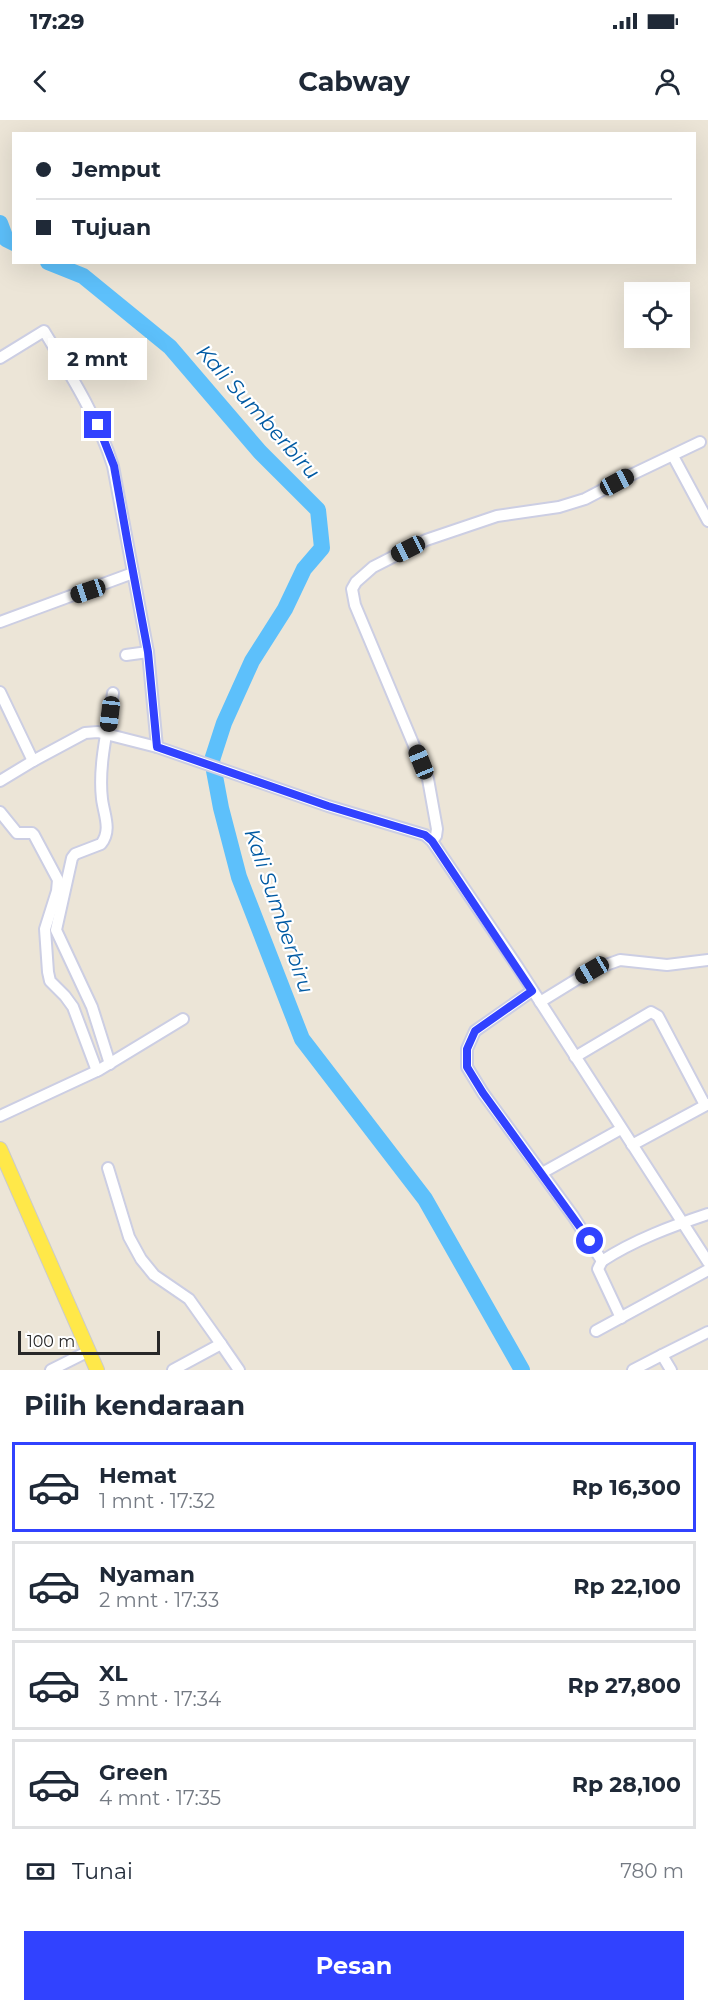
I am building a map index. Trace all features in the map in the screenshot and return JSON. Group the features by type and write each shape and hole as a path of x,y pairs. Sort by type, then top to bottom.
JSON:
{"main road":[{"path":"0,1149 97,1370"}],"street":[{"path":"0,358 44,331 72,378 107,447 114,466 133,573 157,747"},
{"path":"432,841 436,837 437,829 428,779 355,605 352,589 356,582 373,567 426,540 496,516 559,507 585,499 633,474 674,457 700,442"},
{"path":"674,457 708,521"},
{"path":"0,622 133,573"},
{"path":"126,655 145,652"},
{"path":"0,692 33,761"},
{"path":"103,1067 92,1007 51,930 72,858 75,854 101,843 108,831 102,798 102,778 104,734 113,693"},
{"path":"0,782 85,733 104,734 157,747 328,806 425,835 432,841 540,1002 708,1262"},
{"path":"0,812 17,833 34,835 58,880 48,972 51,981 73,1007 103,1067"},
{"path":"540,1002 592,970 620,960 667,965 708,960"},
{"path":"532,991 475,1031 467,1049 466,1061 471,1076 573,1216 602,1261"},
{"path":"575,1057 651,1012 658,1016 707,1104 632,1144"},
{"path":"0,1116 103,1067 183,1019"},
{"path":"542,1173 621,1130"},
{"path":"108,1168 129,1237 141,1258 154,1275 189,1299 239,1370"},
{"path":"621,1318 600,1278 598,1269 602,1261 614,1253 681,1223 708,1214"},
{"path":"596,1331 708,1270"},
{"path":"633,1370 708,1332"},
{"path":"173,1370 221,1344"},
{"path":"51,1370 89,1351"},
{"path":"662,1355 671,1370"}],"waterway":[{"name":"Kali Sumberbiru","path":"0,223 6,239 12,242"},
{"name":"Kali Sumberbiru","path":"53,264 83,276 170,347 260,452 318,510 322,548 304,569 285,609 252,661 224,723 212,760 221,808 239,877 302,1039 425,1199 522,1370"}],"route":[{"path":"98,425 114,466 148,652 157,747 328,806 425,835 432,841 532,991 475,1031 467,1049 467,1067 483,1093 590,1241"}]}
